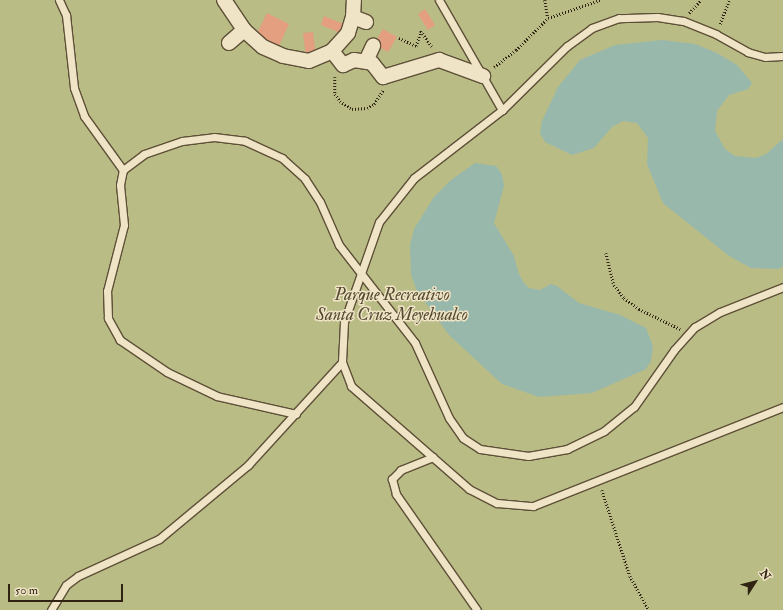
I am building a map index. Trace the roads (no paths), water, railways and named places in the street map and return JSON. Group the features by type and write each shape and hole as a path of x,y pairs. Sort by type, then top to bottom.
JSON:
{"street":[{"path":"224,0 244,30 263,47 283,56 309,61 332,52 360,19 354,0"},
{"path":"229,43 244,30"},
{"path":"366,60 373,46"},
{"path":"332,52 343,65 354,60 366,60 377,68 382,77 439,60 483,76"}],"lane":[{"path":"59,0 66,15 74,88 84,116 123,170"},
{"path":"439,0 502,110"},
{"path":"783,56 765,56 748,52 716,34 683,21 657,16 619,18 592,28 567,46 502,110 414,178 380,222 344,322 342,362 351,386 469,489 497,503 533,506 783,407"},
{"path":"296,414 217,396 167,372 120,340 108,318 107,291 124,225 120,185 123,170 144,154 182,141 214,137 245,141 282,158 305,179 320,202 339,245 415,343 449,418 463,438 480,449 528,456 567,449 604,431 634,407 674,350 688,334 720,312 783,287"},
{"path":"52,610 66,585 78,576 159,539 203,504 248,465 342,362"},
{"path":"433,458 401,470 392,479 396,494 476,610"}],"park label":[{"name":"Parque Recreativo Santa Cruz Meyehualco","path":"392,305"}]}
